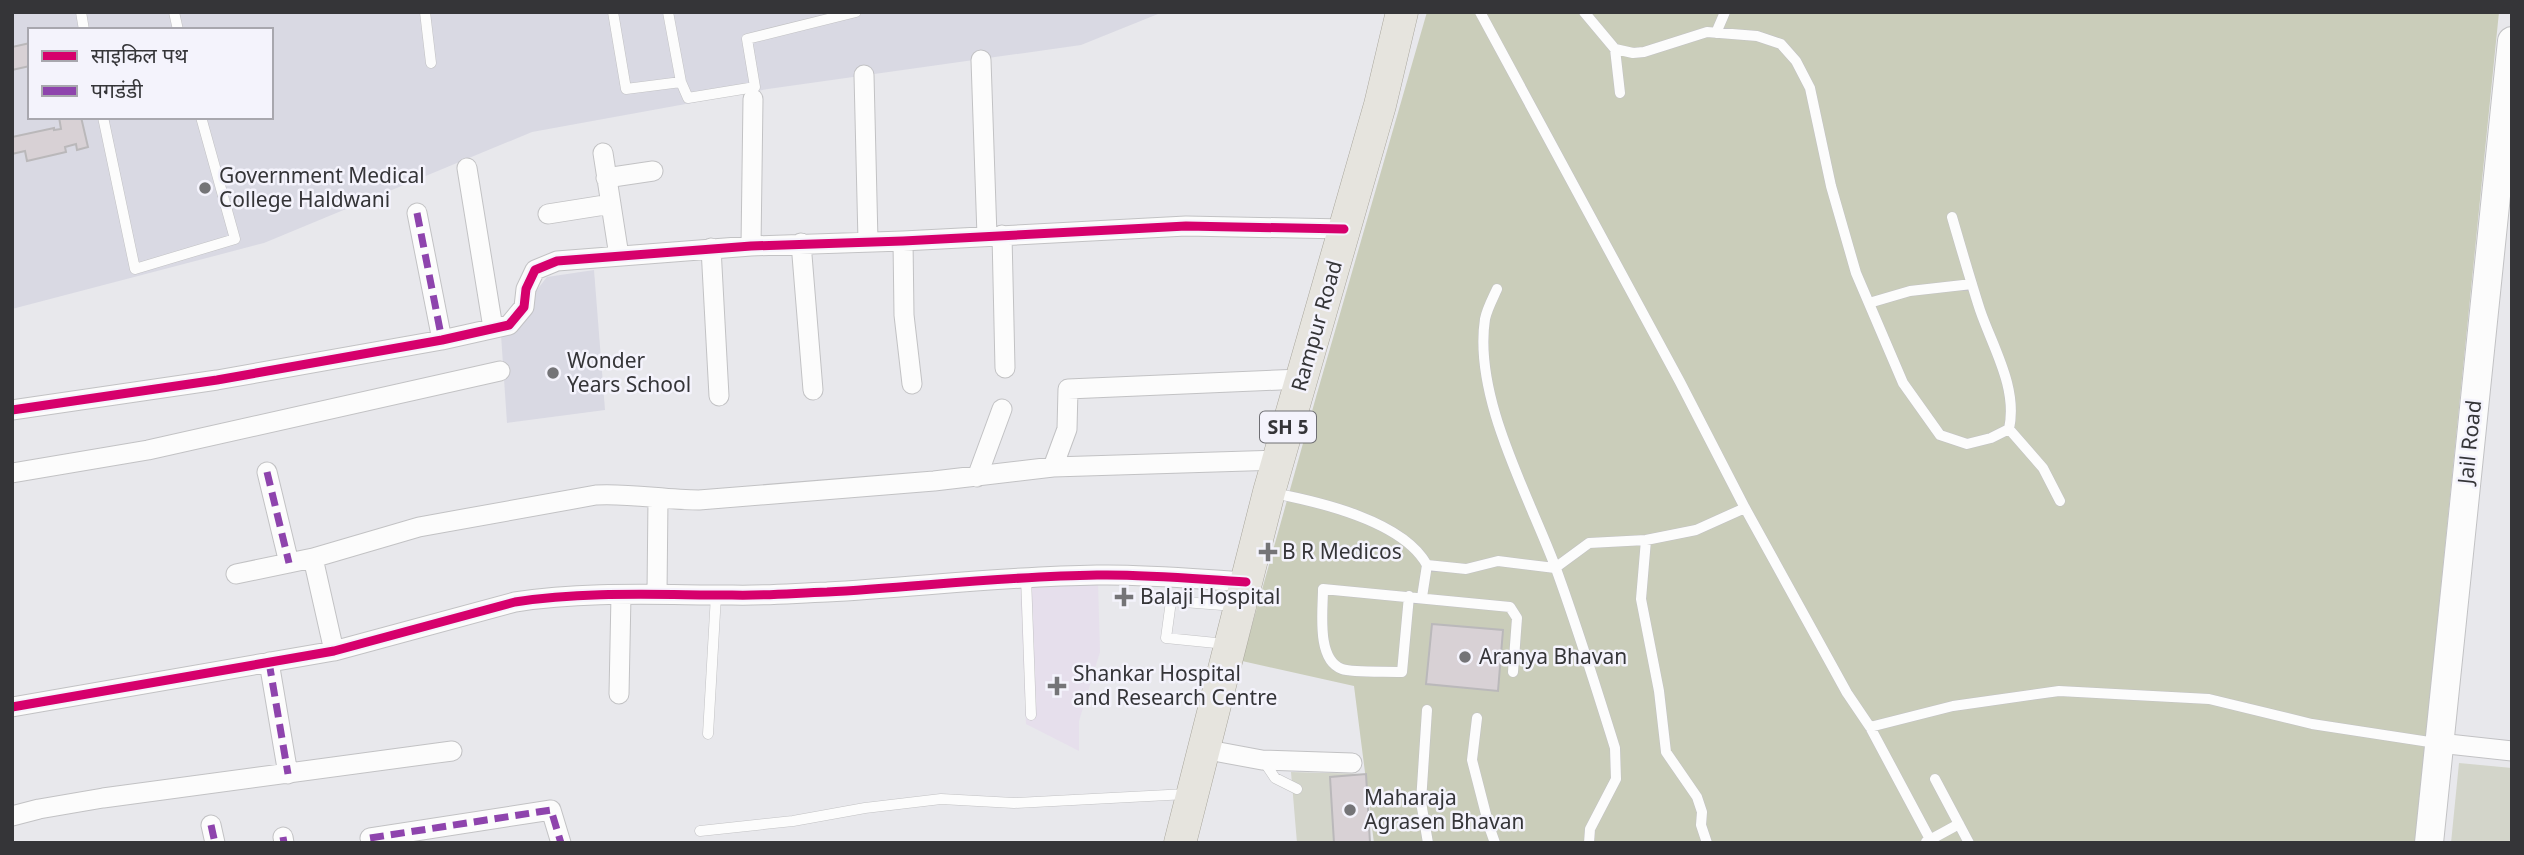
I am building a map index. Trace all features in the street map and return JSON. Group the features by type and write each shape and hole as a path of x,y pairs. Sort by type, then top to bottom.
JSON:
{"main road":[{"name":"Rampur Road","path":"1180,843 1269,492 1380,105 1402,12"}],"street":[{"name":"Jail Road","path":"2429,843 2512,41"},
{"path":"981,60 1005,368"},
{"path":"864,75 868,241"},
{"path":"751,246 753,99"},
{"path":"603,153 619,256"},
{"path":"467,168 493,328"},
{"path":"606,178 653,171"},
{"path":"548,214 611,204"},
{"path":"417,213 442,340"},
{"path":"12,410 217,380 442,340 509,325 524,307 526,289 535,270 557,261 711,248 1186,226 1345,229"},
{"path":"903,241 904,315 912,384"},
{"path":"801,243 813,390"},
{"path":"711,248 719,396"},
{"path":"12,473 160,447 500,371"},
{"path":"1053,467 1067,429 1068,390 1302,379"},
{"path":"977,477 1002,408"},
{"path":"236,574 313,558 419,527 596,495 699,500 977,477 1053,467 1278,460"},
{"path":"267,472 289,563"},
{"path":"657,593 658,499"},
{"path":"313,558 334,651"},
{"path":"12,706 334,651 514,602 561,597 657,593 716,595 827,592 1026,577 1150,575 1243,594"},
{"path":"619,694 621,595"},
{"path":"269,662 288,774"},
{"path":"2439,743 2512,751"},
{"path":"1203,749 1262,760 1352,763"},
{"path":"12,816 65,804 452,751"},
{"path":"370,838 551,810 561,843"}],"lane":[{"path":"425,12 431,63"},
{"path":"612,12 626,89 681,82"},
{"path":"668,12 681,82 688,98 755,87 747,38 856,12"},
{"path":"1480,12 1745,508 1847,693 1870,727 1929,842 1959,824"},
{"path":"1584,12 1615,49 1620,93"},
{"path":"1716,33 1725,12"},
{"path":"1615,49 1633,53 1644,52 1707,32 1757,36 1781,44 1796,61 1810,89 1831,186 1856,273 1903,383 1940,435 1967,444 1991,438 2009,429"},
{"path":"103,119 135,269 235,239 202,119"},
{"path":"1952,217 2005,377 2013,411 2009,429"},
{"path":"1869,303 1910,292 1972,284"},
{"path":"1497,289 1485,317 1485,364 1508,455 1555,568 1615,748 1616,779 1590,829 1589,843"},
{"path":"2009,429 2043,468 2060,501"},
{"path":"1269,492 1346,512 1383,527 1407,542 1421,554 1427,565 1422,597"},
{"path":"1427,565 1466,569 1498,561 1555,568 1589,543 1646,540 1696,530 1745,508"},
{"path":"1646,540 1641,599 1659,691 1666,752 1698,797 1702,812 1701,825 1707,843"},
{"path":"1026,577 1031,715"},
{"path":"1409,596 1402,672 1341,669 1328,658 1323,640 1323,589 1422,597 1510,607 1517,618 1513,671"},
{"path":"1230,645 1166,638 1171,601 1243,594"},
{"path":"708,734 716,595"},
{"path":"1870,727 1953,706 2059,691 2210,699 2312,724 2439,743"},
{"path":"1427,710 1421,802 1428,843"},
{"path":"1477,718 1472,760 1495,843"},
{"path":"1262,760 1275,778 1297,789"},
{"path":"1935,779 1969,843"},
{"path":"700,831 793,821 865,808 941,799 1023,803 1191,794"}],"shaded area":[{"name":"Government Medical College Haldwani","path":"12,12 1163,12 1081,45 768,89 532,132 264,243 12,309"},
{"name":"Wonder Years School","path":"594,270 605,410 507,423 501,335 547,277"},
{"name":"Shankar Hospital and Research Centre","path":"1098,582 1100,652 1079,721 1079,751 1026,724 1020,584"},
{"path":"2459,763 2512,768 2512,843 2451,843"},
{"path":"1291,772 1366,774 1330,777 1334,843 1297,843"}],"green space":[{"path":"1427,12 2499,12 2415,843 1374,843 1354,686 1242,661"}],"building":[{"path":"28,43 28,66 12,70 12,47"},
{"path":"59,119 81,119 88,147 77,150 76,144 65,147 66,152 27,161 25,151 12,154 12,137 54,128 61,129"},
{"name":"Aranya Bhavan","path":"1432,624 1503,630 1498,691 1426,684"},
{"name":"Maharaja Agrasen Bhavan","path":"1366,774 1370,843 1334,843 1330,777"}],"marked path":[{"path":"417,213 442,340"},
{"path":"267,472 289,563"},
{"path":"269,662 288,774"},
{"path":"370,838 551,810 561,843"},
{"path":"211,825 215,843"},
{"path":"283,837 284,843"}],"cycle path":[{"path":"12,410 217,380 442,340 509,325 524,307 526,289 535,270 557,261 751,246 1186,226 1344,229"},
{"path":"12,707 334,651 515,602 569,596 779,594 1097,575 1246,582"}],"place":[{"name":"Government Medical College Haldwani","path":"205,188"},
{"name":"Wonder Years School","path":"553,373"},
{"name":"B R Medicos","path":"1268,552"},
{"name":"Balaji Hospital","path":"1124,597"},
{"name":"Aranya Bhavan","path":"1465,657"},
{"name":"Shankar Hospital and Research Centre","path":"1057,686"},
{"name":"Maharaja Agrasen Bhavan","path":"1350,810"}]}
